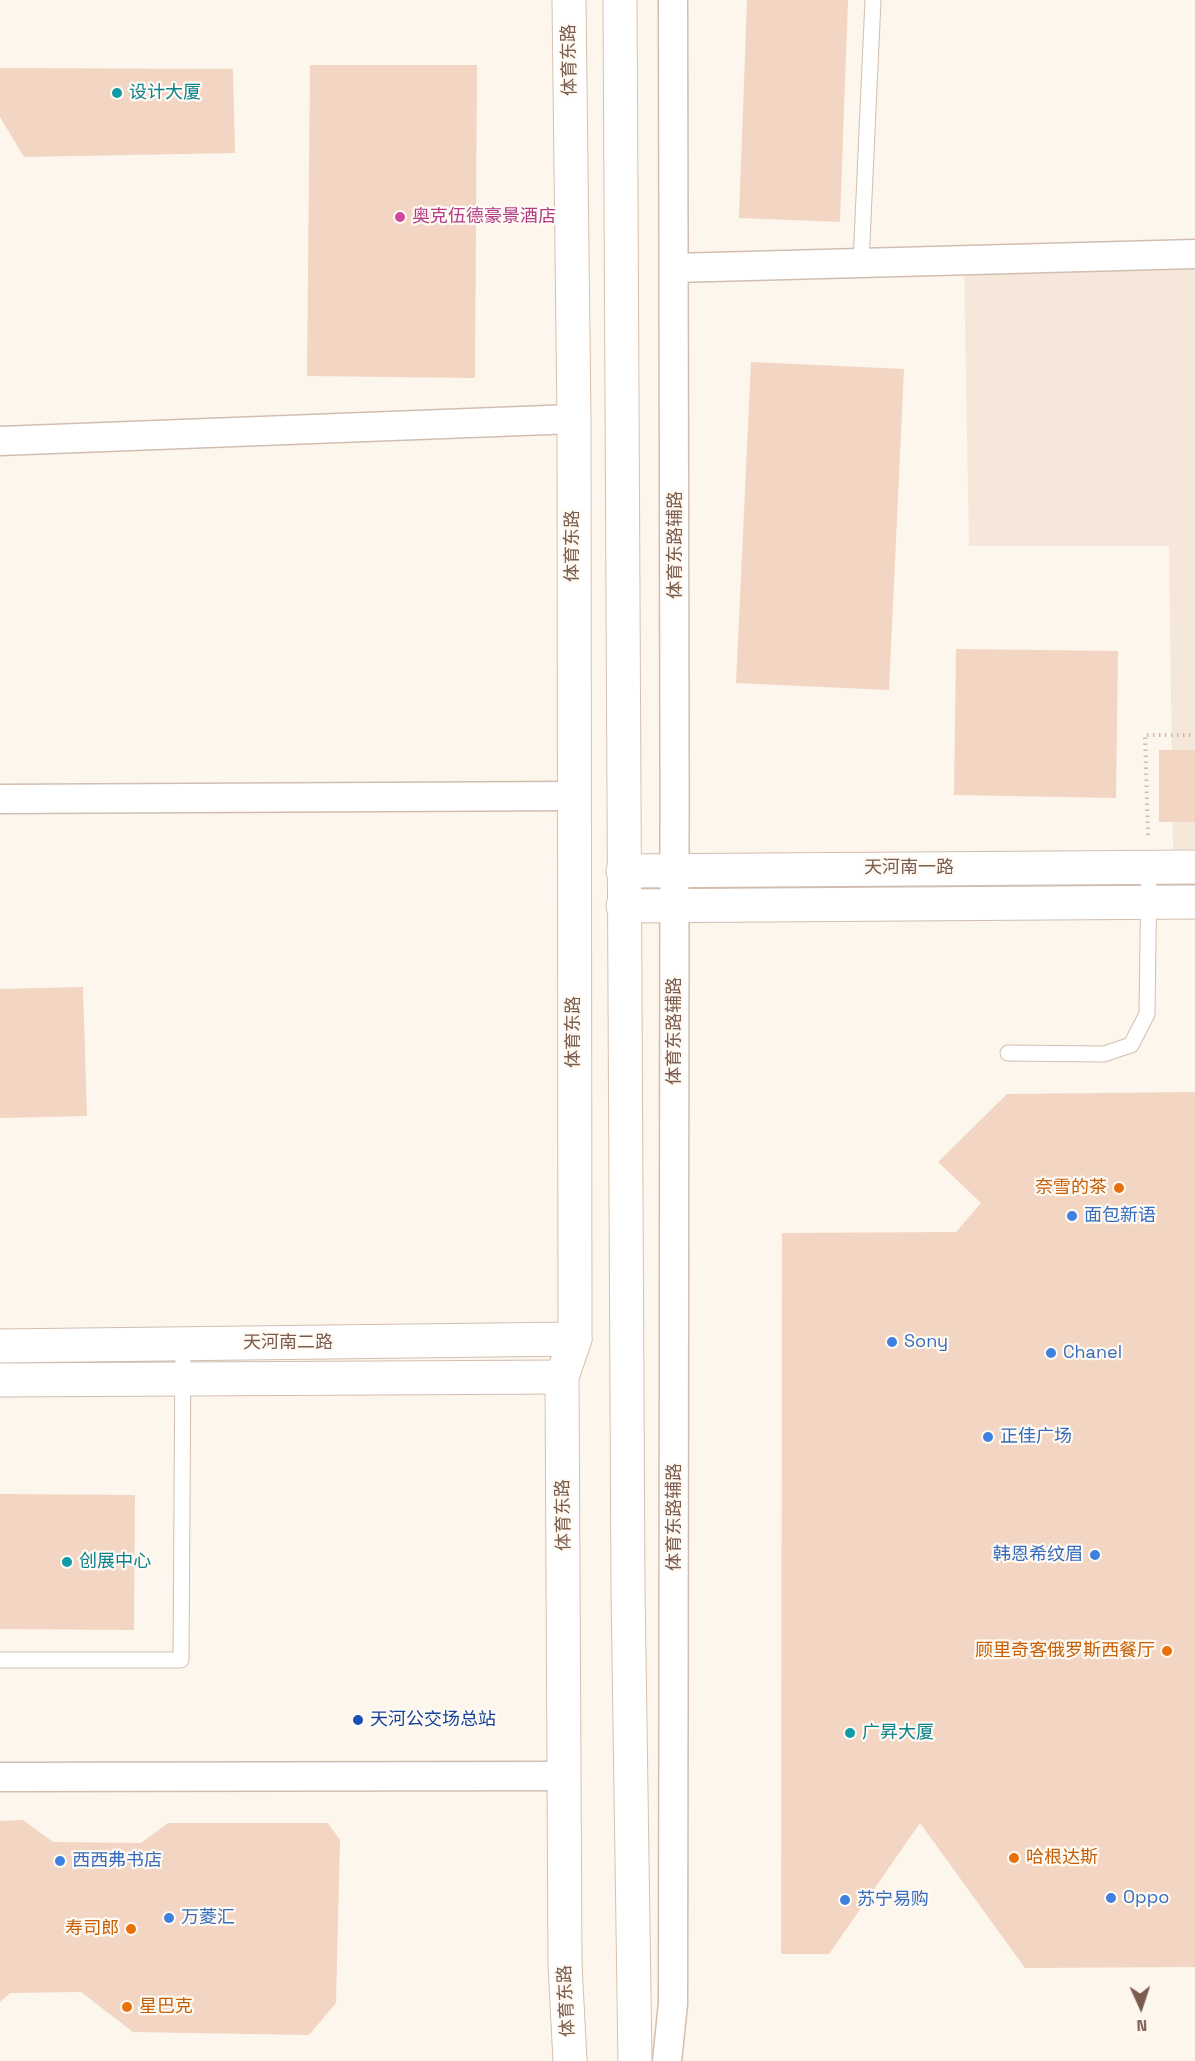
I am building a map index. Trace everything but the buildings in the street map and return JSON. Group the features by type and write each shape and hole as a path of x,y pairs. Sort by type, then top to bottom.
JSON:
{"main road":[{"name":"体育东路","path":"569,0 574,419 575,1339 562,1377 565,1964 570,2061"},
{"path":"620,0 624,430 623,906 628,1589 635,2061"},
{"name":"天河南一路","path":"623,871 1149,854 1195,867"},
{"path":"623,906 1195,902"},
{"name":"天河南二路","path":"0,1346 575,1339"},
{"name":"天河南二路","path":"0,1380 562,1377"}],"street":[{"name":"体育东路辅路","path":"667,2061 673,2004 676,870 673,0"},
{"path":"674,268 1195,254"},
{"path":"0,441 574,419"},
{"path":"0,799 573,796"},
{"path":"0,1777 565,1776"}],"lane":[{"path":"861,263 873,0"},
{"path":"1008,1053 1104,1054 1131,1045 1146,1014 1149,854"},
{"path":"0,1660 181,1660 183,1344"}],"path":[{"path":"1149,854 1145,735 1195,735"}],"shaded area":[{"path":"1195,263 1195,849 1173,849 1169,546 969,546 964,268"}],"place":[{"name":"设计大厦","path":"117,93"},
{"name":"奥克伍德豪景酒店","path":"400,217"},
{"name":"奈雪的茶","path":"1119,1188"},
{"name":"面包新语","path":"1072,1216"},
{"name":"Sony","path":"892,1342"},
{"name":"Chanel","path":"1051,1353"},
{"name":"正佳广场","path":"988,1437"},
{"name":"韩恩希纹眉","path":"1095,1555"},
{"name":"创展中心","path":"67,1562"},
{"name":"顾里奇客俄罗斯西餐厅","path":"1167,1651"},
{"name":"天河公交场总站","path":"358,1720"},
{"name":"广昇大厦","path":"850,1733"},
{"name":"哈根达斯","path":"1014,1858"},
{"name":"西西弗书店","path":"60,1861"},
{"name":"Oppo","path":"1111,1898"},
{"name":"苏宁易购","path":"845,1900"},
{"name":"万菱汇","path":"169,1918"},
{"name":"寿司郎","path":"131,1929"},
{"name":"星巴克","path":"127,2007"}]}
